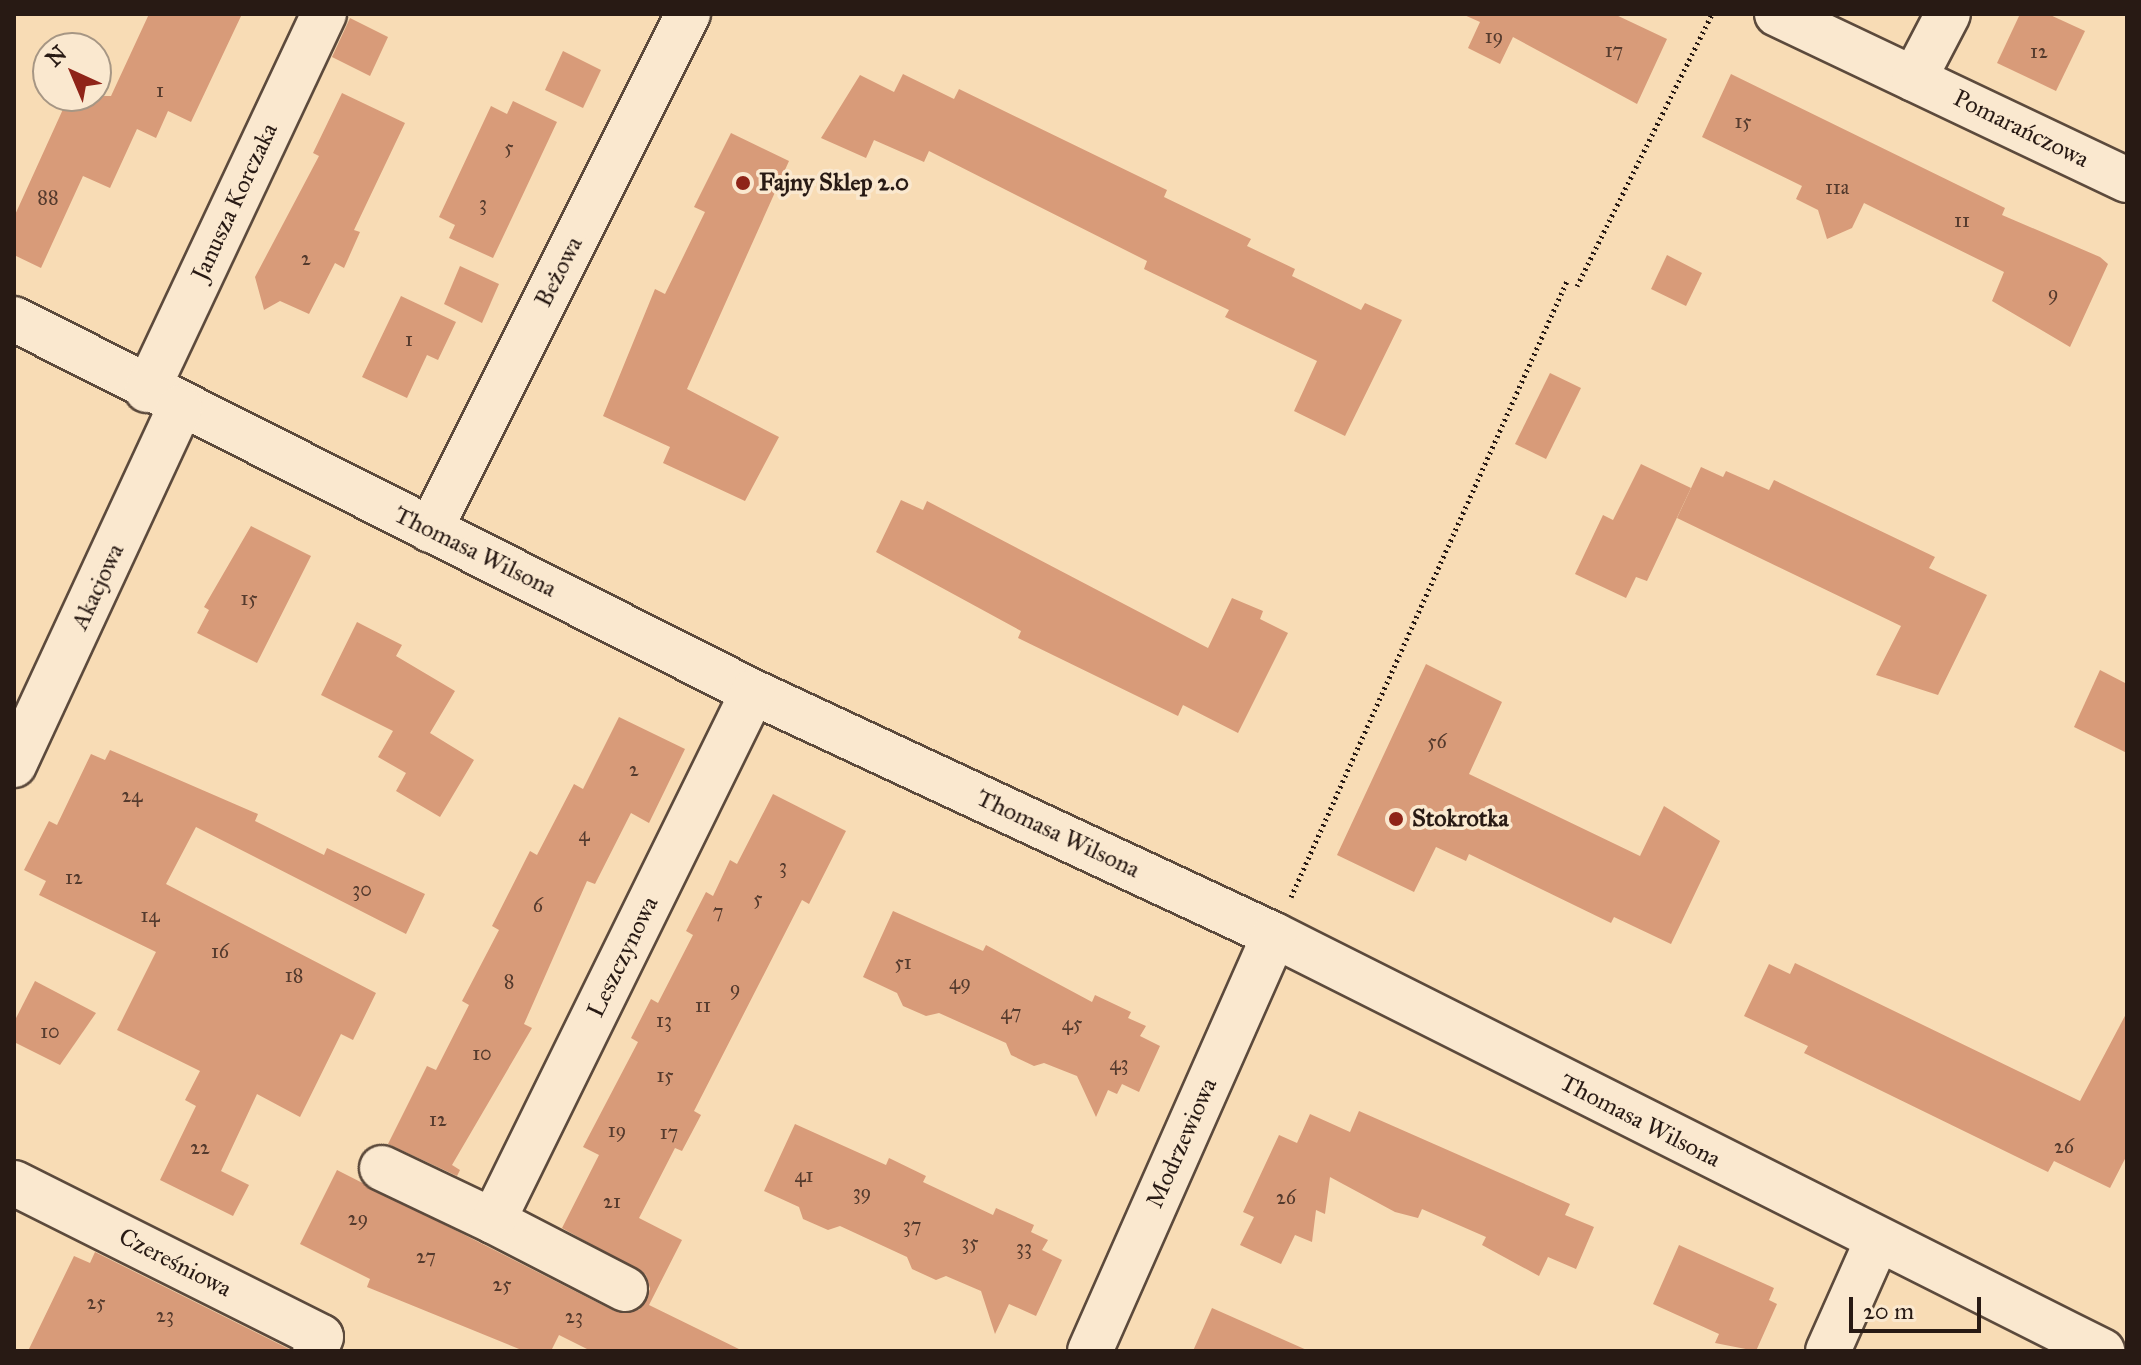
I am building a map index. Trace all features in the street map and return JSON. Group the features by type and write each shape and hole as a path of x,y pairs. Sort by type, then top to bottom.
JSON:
{"street":[{"name":"Janusza Korczaka","path":"164,399 324,14"},
{"name":"Beżowa","path":"430,530 688,14"},
{"name":"Pomarańczowa","path":"1777,14 2127,180"},
{"path":"1914,79 1948,14"},
{"name":"Thomasa Wilsona","path":"14,319 164,399 753,692 1274,935 1877,1241 2102,1351"},
{"name":"Akacjowa","path":"14,765 164,399"},
{"name":"Leszczynowa","path":"493,1221 753,692"},
{"name":"Modrzewiowa","path":"1090,1351 1274,935"},
{"path":"382,1168 625,1289"},
{"name":"Czereśniowa","path":"14,1183 321,1337 315,1351"},
{"path":"1828,1351 1877,1241"}],"path":[{"path":"1577,286 1712,14"},
{"path":"1274,935 1567,281"}],"building":[{"path":"149,14 242,14 191,122 168,111 156,138 137,129 110,188 83,176 41,268 14,255 14,217 62,112 112,112 112,94"},
{"path":"1462,14 1614,14 1667,39 1637,104 1513,37 1500,64 1468,48 1480,22"},
{"path":"2020,14 2048,14 2085,31 2056,91 1997,63"},
{"path":"350,18 388,37 370,76 332,57"},
{"path":"563,51 601,70 583,108 545,90"},
{"path":"903,74 954,99 959,89 1167,190 1164,197 1251,239 1247,246 1295,269 1292,276 1361,310 1365,303 1402,320 1345,436 1294,411 1317,361 1225,317 1229,310 1144,269 1147,261 929,151 924,162 874,140 866,158 821,138 860,75 894,92"},
{"path":"1731,74 2005,208 2002,215 2100,257 2108,264 2070,347 1992,301 2004,272 1864,203 1852,228 1827,239 1818,210 1796,199 1802,186 1702,137"},
{"path":"342,93 405,123 354,230 360,232 344,268 335,263 309,314 280,301 264,310 255,277 319,156 313,153"},
{"path":"513,101 557,122 493,258 449,238 455,225 439,217 491,106 507,114"},
{"path":"731,133 789,161 687,389 779,437 745,501 663,463 670,447 603,416 655,289 665,294 705,212 694,207"},
{"path":"1667,255 1702,273 1686,306 1651,289"},
{"path":"460,266 499,284 482,323 444,304"},
{"path":"401,296 456,322 438,360 427,355 407,398 362,377"},
{"path":"1550,373 1581,388 1546,459 1515,444"},
{"path":"1641,464 1691,488 1647,581 1636,577 1626,598 1575,574 1603,515 1613,520"},
{"path":"1701,467 1723,477 1726,471 1769,490 1774,480 1935,557 1929,568 1987,595 1938,695 1876,675 1901,626 1677,518"},
{"path":"901,500 923,510 927,501 1208,648 1232,598 1263,611 1260,619 1288,633 1238,733 1183,705 1178,716 1018,638 1021,631 876,552"},
{"path":"251,526 311,556 257,663 197,633 209,610 204,607"},
{"path":"357,622 402,645 396,656 455,691 430,733 474,760 440,817 396,791 406,773 378,757 393,731 321,695"},
{"path":"1426,664 1502,702 1469,774 1640,856 1664,806 1720,841 1671,944 1614,917 1611,923 1469,854 1466,861 1436,847 1414,892 1337,855"},
{"path":"2100,670 2127,684 2127,753 2074,727"},
{"path":"619,717 685,749 649,823 631,813 595,884 587,881 524,1024 532,1028 452,1165 460,1170 457,1176 388,1144 427,1066 436,1070 469,1005 462,1001 499,930 492,926 530,851 537,855 574,784 583,789"},
{"path":"110,750 258,814 255,821 324,855 327,848 425,894 406,934 196,827 166,884 376,993 353,1040 341,1034 300,1117 257,1094 221,1171 249,1185 233,1216 160,1180 196,1106 185,1100 200,1071 117,1030 156,952 39,895 46,881 24,870 49,821 57,825 91,754 105,760"},
{"path":"773,794 846,831 809,904 802,900 694,1111 701,1115 682,1151 675,1148 639,1218 682,1240 649,1305 743,1351 591,1351 559,1335 551,1351 524,1351 367,1287 370,1279 300,1244 337,1170 614,1311 639,1310 650,1289 646,1275 562,1228 599,1155 583,1147 638,1042 631,1038 651,999 658,1003 693,935 686,931 706,892 713,896 730,860 737,864"},
{"path":"893,911 983,951 986,945 1092,1002 1095,995 1131,1012 1128,1018 1146,1026 1140,1036 1160,1046 1139,1092 1122,1084 1117,1094 1108,1090 1096,1117 1077,1076 1044,1063 1034,1066 1011,1055 1006,1043 939,1013 926,1016 903,1006 897,993 863,977"},
{"path":"1795,963 2080,1101 2127,1012 2127,1155 2110,1188 2054,1161 2048,1172 1804,1053 1808,1046 1744,1016 1769,964 1790,974"},
{"path":"35,981 96,1013 60,1065 14,1042 14,1022"},
{"path":"1359,1111 1570,1204 1565,1215 1594,1227 1576,1269 1548,1257 1539,1276 1482,1245 1486,1237 1422,1209 1418,1218 1395,1212 1330,1177 1325,1214 1316,1210 1312,1242 1295,1235 1281,1264 1240,1245 1254,1217 1243,1212 1279,1135 1297,1143 1310,1114 1350,1132"},
{"path":"795,1124 886,1165 889,1158 926,1176 923,1182 993,1215 996,1208 1034,1225 1031,1232 1048,1240 1042,1250 1062,1260 1036,1316 1009,1304 995,1334 981,1291 946,1276 936,1280 912,1269 907,1257 840,1226 828,1230 803,1219 799,1207 764,1191"},
{"path":"1679,1245 1774,1288 1769,1300 1777,1304 1756,1351 1715,1343 1719,1334 1653,1304"},
{"path":"95,1252 291,1350 28,1351 74,1256 90,1263"},
{"path":"1212,1308 1309,1351 1193,1351"}],"place":[{"name":"Fajny Sklep 2.0","path":"743,183"},
{"name":"Stokrotka","path":"1396,819"}]}
